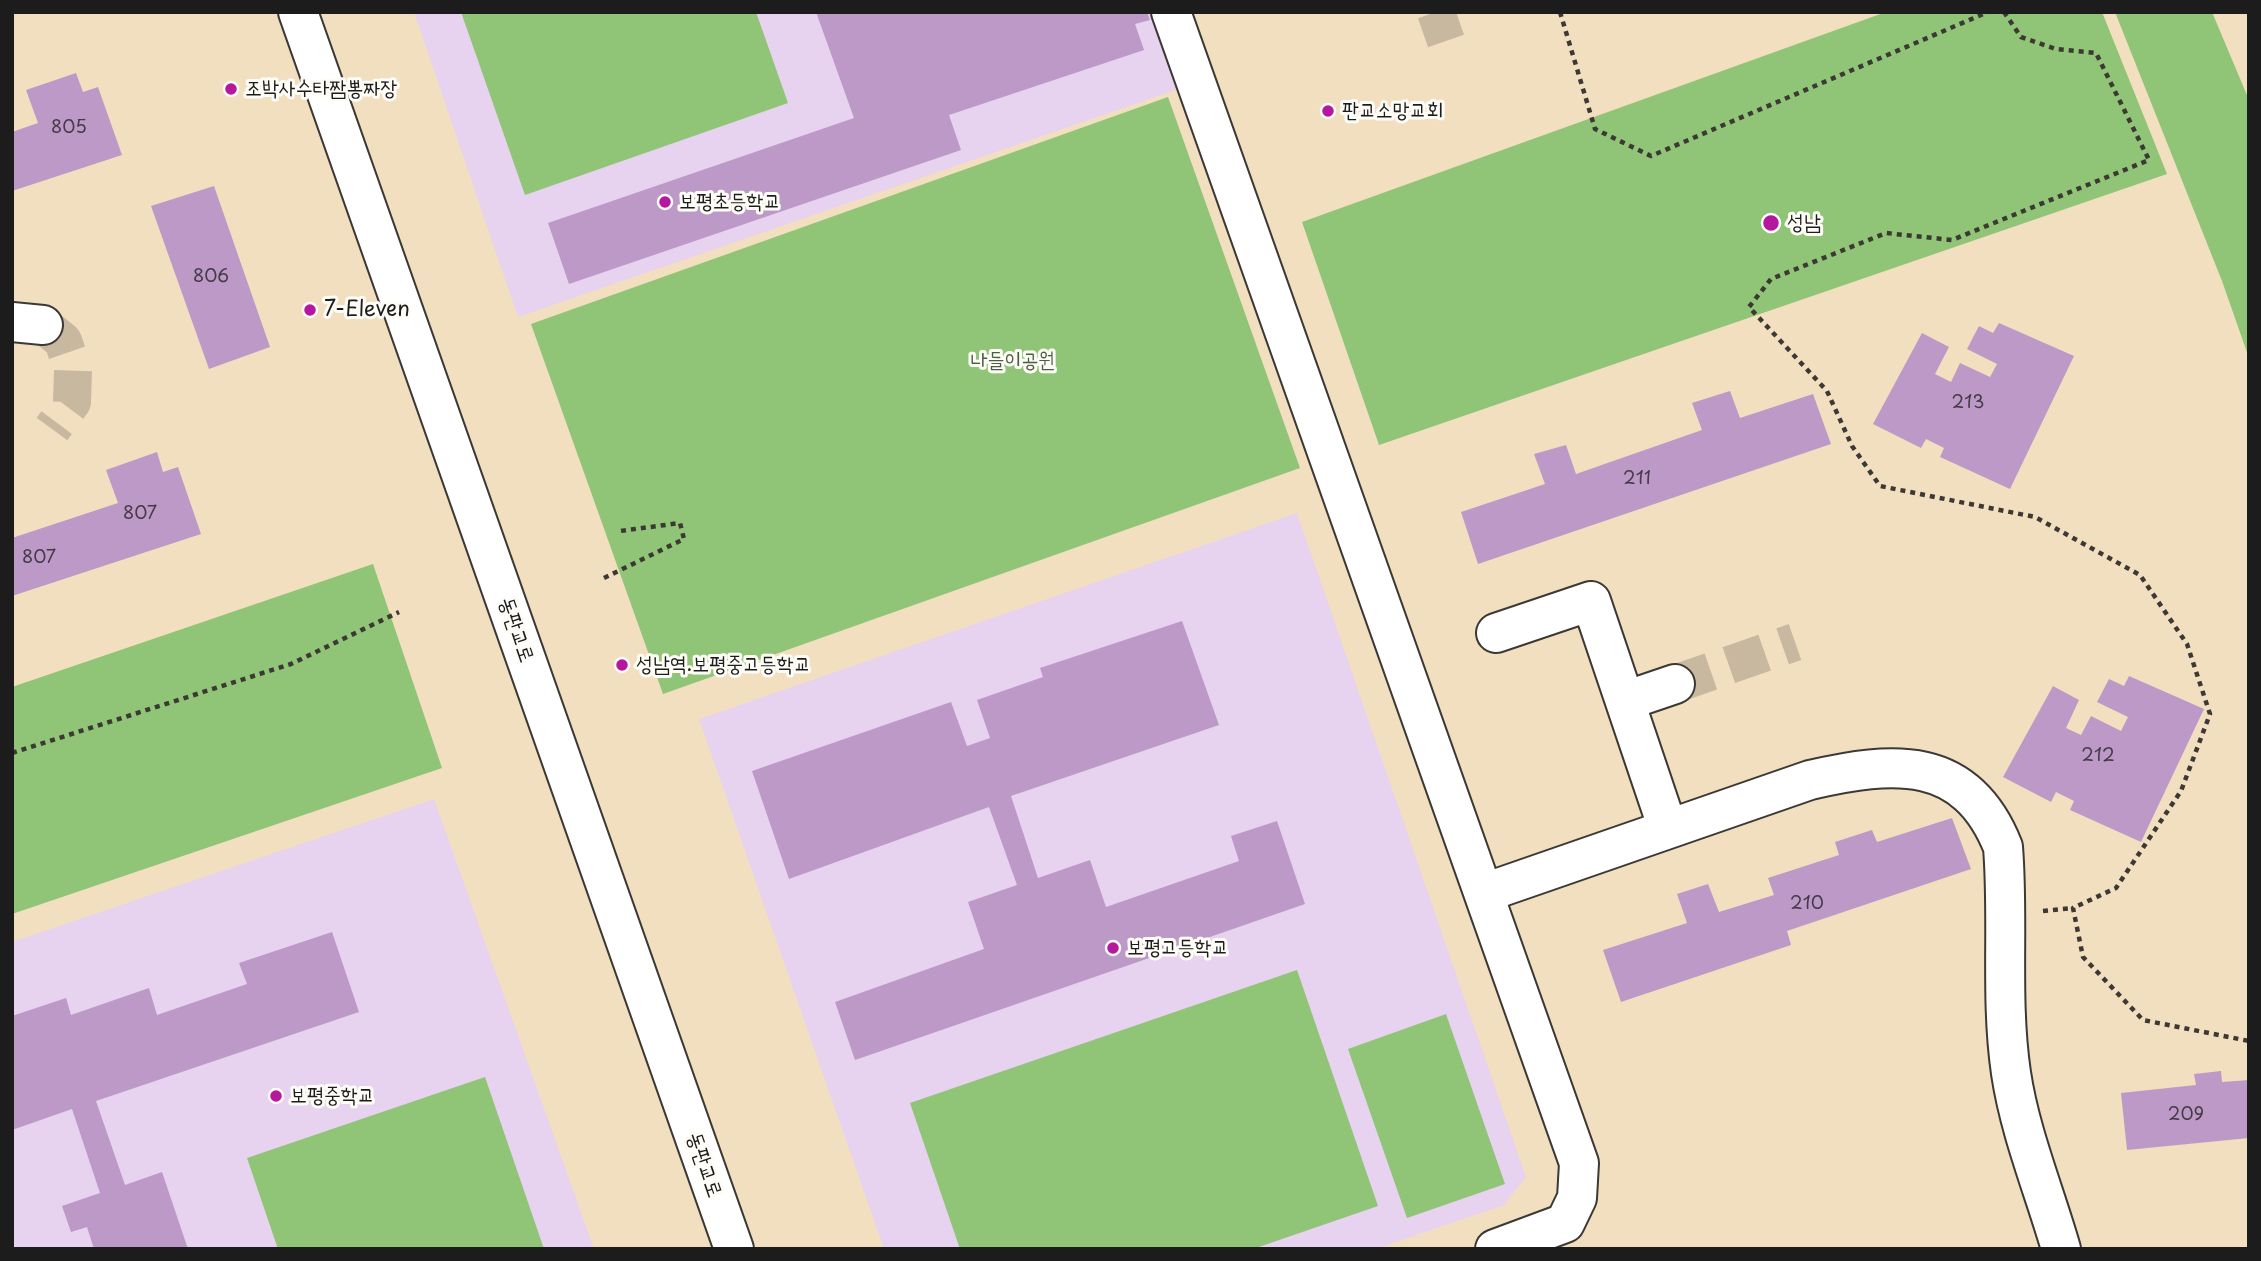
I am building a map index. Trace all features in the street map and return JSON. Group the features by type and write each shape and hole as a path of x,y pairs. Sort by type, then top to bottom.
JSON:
{"street":[{"name":"동판교로","path":"298,12 734,1249"},
{"path":"1171,12 1579,1163 1577,1198 1565,1223 1495,1249"},
{"path":"1496,633 1591,601 1668,829"},
{"path":"1625,701 1675,684"},
{"path":"1484,893 1810,780 1853,770 1892,768 1922,771 1947,779 1973,797 1993,822 2003,847 2007,1030 2011,1073 2019,1114 2061,1249"}],"path":[{"path":"1560,12 1595,129 1651,156 1988,12"},
{"path":"2004,12 2021,37 2056,49 2096,53 2148,160 1952,240 1886,233 1771,279 1749,307 1828,391 1852,446 1880,486 2035,517 2140,575 2187,644 2210,714 2181,792 2116,888 2073,908 2084,957 2143,1020 2249,1041"},
{"path":"604,578 684,539 680,523 620,531"},
{"path":"12,753 291,664 399,612"}],"shaded area":[{"name":"보평초등학교","path":"414,12 1157,12 1184,87 518,317"},
{"name":"보평고등학교","path":"1297,513 1526,1177 1504,1205 1376,1249 884,1249 699,719"},
{"name":"보평중학교","path":"434,799 594,1249 12,1249 12,942"}],"green space":[{"path":"461,12 756,12 788,103 525,195"},
{"path":"1886,12 2102,12 2167,174 1379,445 1302,222"},
{"path":"2115,12 2212,12 2249,100 2249,358 2222,281"},
{"name":"나들이공원","path":"1168,97 1300,468 663,694 531,324"},
{"path":"373,564 442,768 12,914 12,687"},
{"path":"1297,970 1378,1206 1253,1249 960,1249 910,1103"},
{"path":"1446,1014 1505,1184 1407,1218 1348,1049"},
{"path":"485,1077 544,1249 278,1249 247,1158"}],"building":[{"path":"816,12 1147,12 1150,20 1135,24 1144,50 949,115 961,150 569,284 548,223 854,118"},
{"path":"76,73 83,92 98,87 122,155 12,191 12,132 38,123 26,90"},
{"path":"214,186 270,347 209,369 151,206"},
{"path":"1999,323 2074,356 2010,489 1940,457 1944,448 1926,439 1921,448 1873,424 1922,333 1949,347 1935,374 1951,382 1960,363 1990,377 1997,364 1967,349 1979,326 1993,333"},
{"path":"1730,391 1740,418 1813,394 1831,444 1478,564 1461,512 1545,484 1534,454 1566,445 1576,474 1702,430 1692,403"},
{"path":"157,452 163,472 178,467 201,534 12,596 12,538 118,503 106,470"},
{"path":"1182,621 1219,725 1011,796 1038,878 1090,860 1106,907 1239,861 1231,836 1277,821 1305,904 855,1060 835,1002 984,949 968,902 1017,885 989,807 789,879 752,771 951,702 967,746 990,738 977,700 1043,677 1040,668"},
{"path":"2129,676 2204,709 2141,842 2070,810 2074,801 2056,792 2051,802 2003,777 2053,686 2079,700 2066,728 2081,735 2091,716 2121,731 2128,717 2097,702 2109,679 2124,686"},
{"path":"1952,818 1971,869 1787,931 1791,945 1621,1002 1603,950 1687,923 1677,894 1708,884 1719,912 1774,895 1768,878 1839,855 1835,842 1872,830 1877,842"},
{"path":"332,932 359,1012 96,1101 125,1185 162,1172 188,1249 94,1249 87,1227 71,1232 62,1206 100,1193 72,1109 12,1130 12,1016 66,998 71,1015 149,988 157,1015 247,984 239,963"},
{"path":"2221,1071 2222,1082 2249,1080 2249,1138 2127,1150 2121,1093 2196,1085 2194,1074"}],"tunnel":[{"path":"1436,12 1446,41"},
{"path":"43,325 63,341 73,370 72,402 52,429"},
{"path":"1675,684 1795,642"}],"place":[{"name":"조박사수타짬뽕짜장","path":"231,89"},
{"name":"판교소망교회","path":"1328,111"},
{"name":"보평초등학교","path":"665,202"},
{"name":"성남","path":"1771,223"},
{"name":"7-Eleven","path":"310,310"},
{"name":"성남역.보평중고등학교","path":"622,665"},
{"name":"보평고등학교","path":"1113,948"},
{"name":"보평중학교","path":"276,1096"}]}
